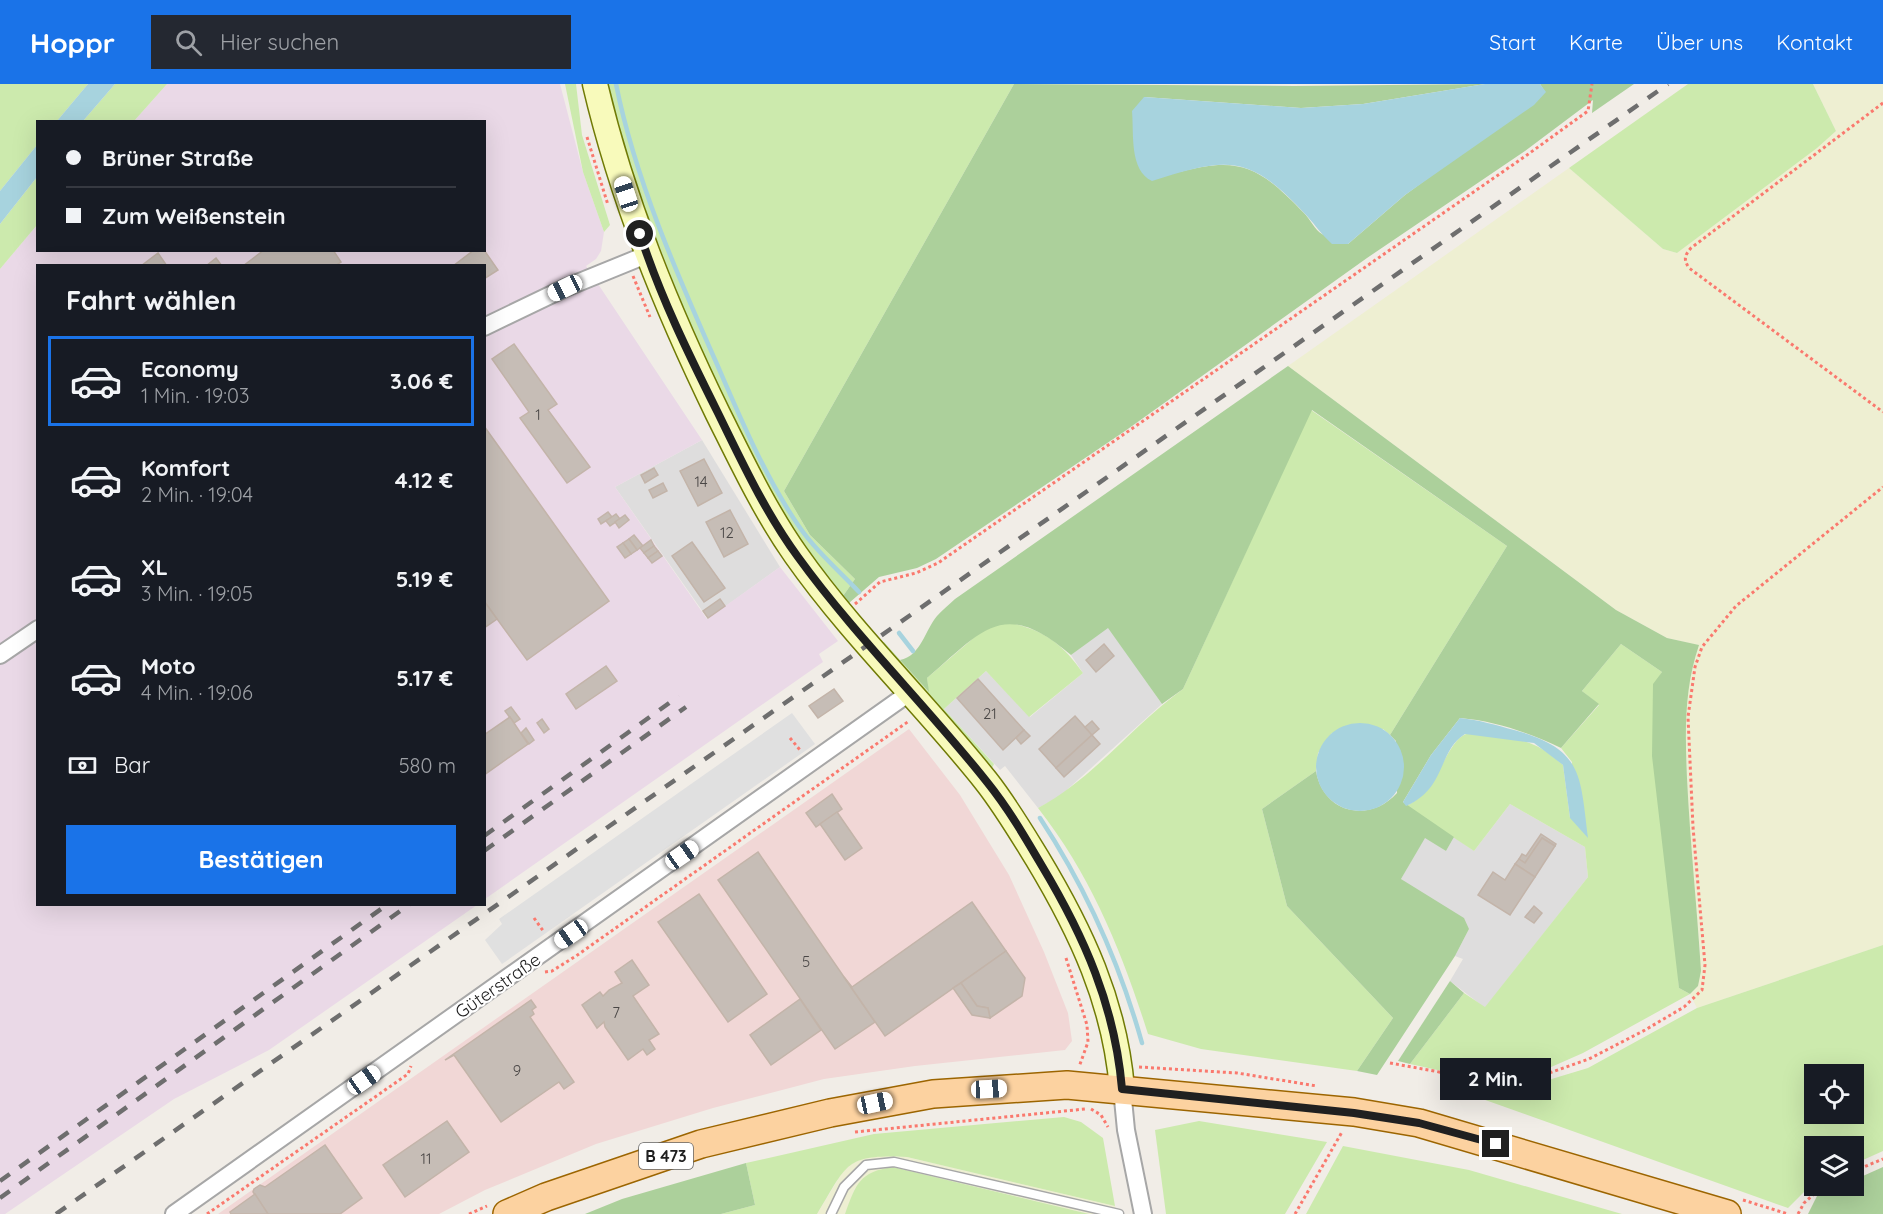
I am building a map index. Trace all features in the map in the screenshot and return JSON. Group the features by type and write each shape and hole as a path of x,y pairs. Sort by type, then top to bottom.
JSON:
{"main road":[{"path":"595,84 606,132 646,255 685,347 768,510 797,556 843,614 988,783 1015,821 1070,915 1106,1000 1118,1045 1122,1089"},
{"name":"B 473","path":"507,1214 546,1197 701,1144 830,1113 933,1094 1084,1086 1122,1089 1349,1126 1430,1126 1727,1214"}],"street":[{"path":"486,326 565,288 646,255"},
{"path":"0,655 36,630"},
{"name":"Güterstraße","path":"174,1214 909,693"},
{"path":"1122,1089 1139,1213"}],"lane":[{"path":"831,1214 844,1187 866,1165 894,1162 1119,1214"}],"path":[{"path":"843,614 880,582 916,573 938,563 1570,124 1588,111 1592,84"},
{"path":"1883,103 1691,248 1685,255 1685,262 1689,268 1883,412"},
{"path":"1390,1064 1483,1080 1534,1078 1588,1059 1645,1030 1684,1007 1702,990 1705,965 1693,827 1688,717 1695,667 1702,647 1736,606 1883,487"},
{"path":"539,972 552,971 576,956 912,720"},
{"path":"1062,950 1087,1024 1088,1042 1079,1066 1084,1086"},
{"path":"207,1214 408,1074 416,1056"},
{"path":"853,1132 1091,1109 1101,1114"},
{"path":"1330,1130 1349,1126"},
{"path":"1295,1214 1349,1126"},
{"path":"1864,1167 1883,1159"},
{"path":"1798,1214 1804,1203 1812,1196"}],"shaded area":[{"path":"167,84 560,84 583,172 604,232 601,251 596,259 586,266 702,440 615,487 707,619 780,567 838,641 819,654 823,662 486,898 486,264 36,264 36,906 476,906 269,1050 174,1099 5,1214 0,1214 0,269 36,226 36,252 486,252 486,120 135,120"},
{"path":"702,440 780,567 708,619 615,487"},
{"path":"1108,627 1162,704 1059,797 1038,808 1005,766 1000,770 944,709 986,671 1030,717 1083,673 1071,655"},
{"path":"792,713 815,744 502,964 485,940 502,924 499,919"},
{"path":"909,729 960,795 1009,875 1044,952 1068,1013 1072,1041 1065,1050 915,1066 824,1079 713,1108 596,1144 485,1190 439,1214 218,1214"},
{"path":"1510,804 1585,847 1588,877 1485,1008 1450,981 1463,959 1455,956 1469,929 1401,879 1425,837 1446,851 1454,837 1474,851"}],"green space":[{"path":"0,84 88,84 58,120 36,120 36,146 0,191"},
{"path":"115,84 167,84 135,120 84,120"},
{"path":"565,84 576,84 582,135 610,225 604,232 583,172"},
{"path":"606,84 1014,84 784,491 810,535 855,579 843,596 837,592 785,522 754,465 697,342 634,182"},
{"path":"1014,84 1294,86 1485,84 1363,104 1301,108 1144,97 1180,172 1219,165 1249,170 1262,176 1289,198 1319,232 1348,244 1405,195 1545,92 1540,84 1634,84 1592,113 1593,100 1525,151 1367,258 1125,431 936,559 917,568 879,577 849,603 843,596 855,579 810,535 784,491"},
{"path":"1688,84 1813,84 1836,131 1817,148 1677,253 1663,249 1569,168"},
{"path":"1813,84 1883,84 1883,945 1697,1008 1690,994 1698,986 1700,951 1690,846 1685,731 1687,691 1698,645 1667,638 1616,610 1288,366 1569,168 1663,249 1677,253 1836,131"},
{"path":"36,178 36,226 0,269 0,224"},
{"path":"1288,366 1616,610 1667,638 1699,645 1688,694 1686,727 1688,802 1701,971 1698,986 1690,994 1679,988 1652,756 1653,684 1662,672 1621,644 1582,691 1599,704 1561,748 1512,728 1460,718 1431,755 1403,802 1454,837 1446,851 1425,838 1401,879 1464,918 1469,929 1455,956 1377,1075 1357,1071 1393,1018 1287,906 1262,809 1316,771 1320,785 1328,797 1337,805 1349,809 1361,811 1374,809 1386,803 1397,793 1396,741 1390,735 1507,546 1312,410 1183,689 1162,704 1108,628 1071,655 1048,637 1028,627 1010,624 994,627 979,634 927,678 929,692 900,660 907,658 918,648 937,616 955,599"},
{"path":"1311,410 1507,546 1390,735 1383,729 1332,733 1318,753 1316,771 1262,809 1287,906 1393,1018 1357,1071 1201,1049 1148,1034 1104,916 1074,861 1038,808 1077,782 1183,689"},
{"path":"1006,622 1041,633 1067,653 1083,673 1029,717 986,671 944,709 994,764 991,770 879,646 884,642 928,691 927,678 984,629"},
{"path":"1621,644 1662,672 1659,677 1679,988 1690,994 1583,1053 1533,1075 1456,1074 1410,1064 1464,993 1485,1007 1588,877 1585,847 1510,804 1474,851 1406,806 1426,790 1459,739 1466,734 1478,733 1534,745 1563,765 1570,818 1572,762 1561,748 1599,705 1582,691"},
{"path":"1883,945 1883,1151 1864,1160 1864,1136 1804,1136 1804,1192 1788,1208 1446,1086 1535,1084 1588,1068 1697,1008"},
{"path":"1450,981 1464,993 1410,1064 1398,1061"},
{"path":"1064,1117 1081,1122 1103,1138 1115,1206 907,1157 886,1157 859,1161 850,1166 842,1173 817,1214 721,1214 755,1205 746,1163 874,1134"},
{"path":"1199,1121 1327,1142 1285,1214 1166,1214 1155,1130"},
{"path":"1343,1146 1469,1170 1622,1214 1306,1214"},
{"path":"871,1155 907,1157 1115,1206 1117,1214 1089,1214 893,1167 855,1188 845,1214 817,1214 842,1173 854,1161"},
{"path":"746,1163 755,1205 721,1214 585,1214 622,1199"},
{"path":"893,1167 1089,1214 845,1214 860,1181 873,1172"},
{"path":"1883,1167 1883,1214 1808,1214 1817,1196 1864,1196 1864,1176"}],"water":[{"path":"88,84 115,84 84,120 58,120"},
{"path":"1485,84 1540,84 1546,92 1534,105 1405,195 1348,244 1332,244 1287,196 1270,181 1253,171 1237,166 1220,165 1201,167 1152,181 1139,169 1136,160 1132,111 1144,97 1301,108 1363,104"},
{"path":"36,146 36,178 0,224 0,191"},
{"path":"1460,718 1537,737 1566,756 1574,767 1579,781 1588,838 1570,818 1563,765 1534,743 1465,734 1450,750 1429,790 1406,806 1403,802 1431,755"},
{"path":"1360,723 1385,730 1397,742 1404,767 1397,792 1385,804 1360,811 1335,804 1323,792 1316,767 1323,742 1335,730"}],"building":[{"path":"261,252 334,252 341,262 338,264 246,264"},
{"path":"471,252 485,252 498,270 486,278 486,264 456,264"},
{"path":"158,253 166,264 144,264"},
{"path":"216,258 220,264 208,264"},
{"path":"514,344 557,404 548,410 590,467 567,483 520,418 529,412 492,359"},
{"path":"486,429 609,601 527,660 486,604"},
{"path":"704,459 722,493 698,506 680,471"},
{"path":"654,468 658,475 645,483 641,475"},
{"path":"663,483 667,491 653,498 649,490"},
{"path":"730,510 748,544 724,557 706,522"},
{"path":"608,512 612,517 601,524 598,519"},
{"path":"616,514 620,519 610,526 606,521"},
{"path":"625,515 629,520 619,528 615,522"},
{"path":"634,535 643,546 637,550 629,539"},
{"path":"629,539 637,550 631,554 623,543"},
{"path":"651,540 654,546 644,553 640,548"},
{"path":"692,542 725,588 704,602 672,556"},
{"path":"623,543 631,554 625,558 617,547"},
{"path":"654,546 658,551 648,558 644,553"},
{"path":"658,551 662,556 652,563 648,558"},
{"path":"720,599 725,606 708,618 703,611"},
{"path":"486,604 497,619 486,627"},
{"path":"1104,644 1114,656 1096,672 1086,660"},
{"path":"606,666 617,681 576,709 566,694"},
{"path":"978,679 1024,730 1003,750 957,698"},
{"path":"834,689 843,701 818,718 809,706"},
{"path":"511,707 520,719 514,723 505,711"},
{"path":"1075,716 1092,735 1056,768 1039,749"},
{"path":"510,717 528,744 486,774 486,734"},
{"path":"542,719 549,729 544,733 537,723"},
{"path":"1092,721 1099,729 1092,735 1085,727"},
{"path":"526,728 534,740 529,744 521,733"},
{"path":"1024,730 1030,736 1021,744 1016,738"},
{"path":"1092,735 1100,744 1064,777 1056,768"},
{"path":"832,794 842,809 816,827 806,813"},
{"path":"837,812 862,848 845,860 820,824"},
{"path":"1541,834 1556,844 1555,846 1542,838 1525,863 1519,859 1522,854 1526,856"},
{"path":"1542,838 1555,846 1535,877 1515,864 1519,859 1525,863"},
{"path":"758,852 875,1022 835,1049 718,880"},
{"path":"1515,864 1535,877 1510,915 1478,895 1493,872 1505,880"},
{"path":"699,894 767,994 728,1022 658,922"},
{"path":"972,902 1006,951 885,1036 844,977 852,987"},
{"path":"1534,906 1542,913 1534,923 1525,917"},
{"path":"1006,951 1025,978 1022,996 990,1018 988,1008 977,1006 961,983"},
{"path":"632,960 649,985 633,996 659,1034 649,1040 655,1049 647,1055 643,1049 628,1060 605,1027 604,1022 597,1028 582,1005 600,992 603,996 622,983 615,972"},
{"path":"961,983 977,1006 988,1008 990,1018 972,1015 953,988"},
{"path":"800,999 821,1030 771,1065 750,1035"},
{"path":"531,1000 536,1007 532,1010 534,1014 530,1017 574,1082 564,1089 559,1082 501,1122 454,1055 445,1060"},
{"path":"447,1121 469,1152 405,1197 383,1165"},
{"path":"325,1145 362,1198 340,1214 268,1214 253,1192 254,1189 260,1185 265,1187"},
{"path":"255,1194 268,1214 231,1214 230,1212"}],"waterway":[{"path":"616,84 634,155 659,226 753,445 798,525 819,551 859,592"},
{"path":"899,633 913,651"},
{"path":"1040,818 1057,844 1100,926 1123,983 1142,1043"}],"railway":[{"path":"56,1214 1668,84"},
{"path":"486,835 679,696"},
{"path":"486,850 686,707"},
{"path":"0,1181 385,906"},
{"path":"0,1198 407,906"}],"route":[{"path":"640,234 646,255 685,347 768,510 797,556 867,646 988,783 1015,821 1070,915 1088,952 1106,1000 1118,1045 1122,1089 1354,1113 1419,1123 1496,1144"}]}
